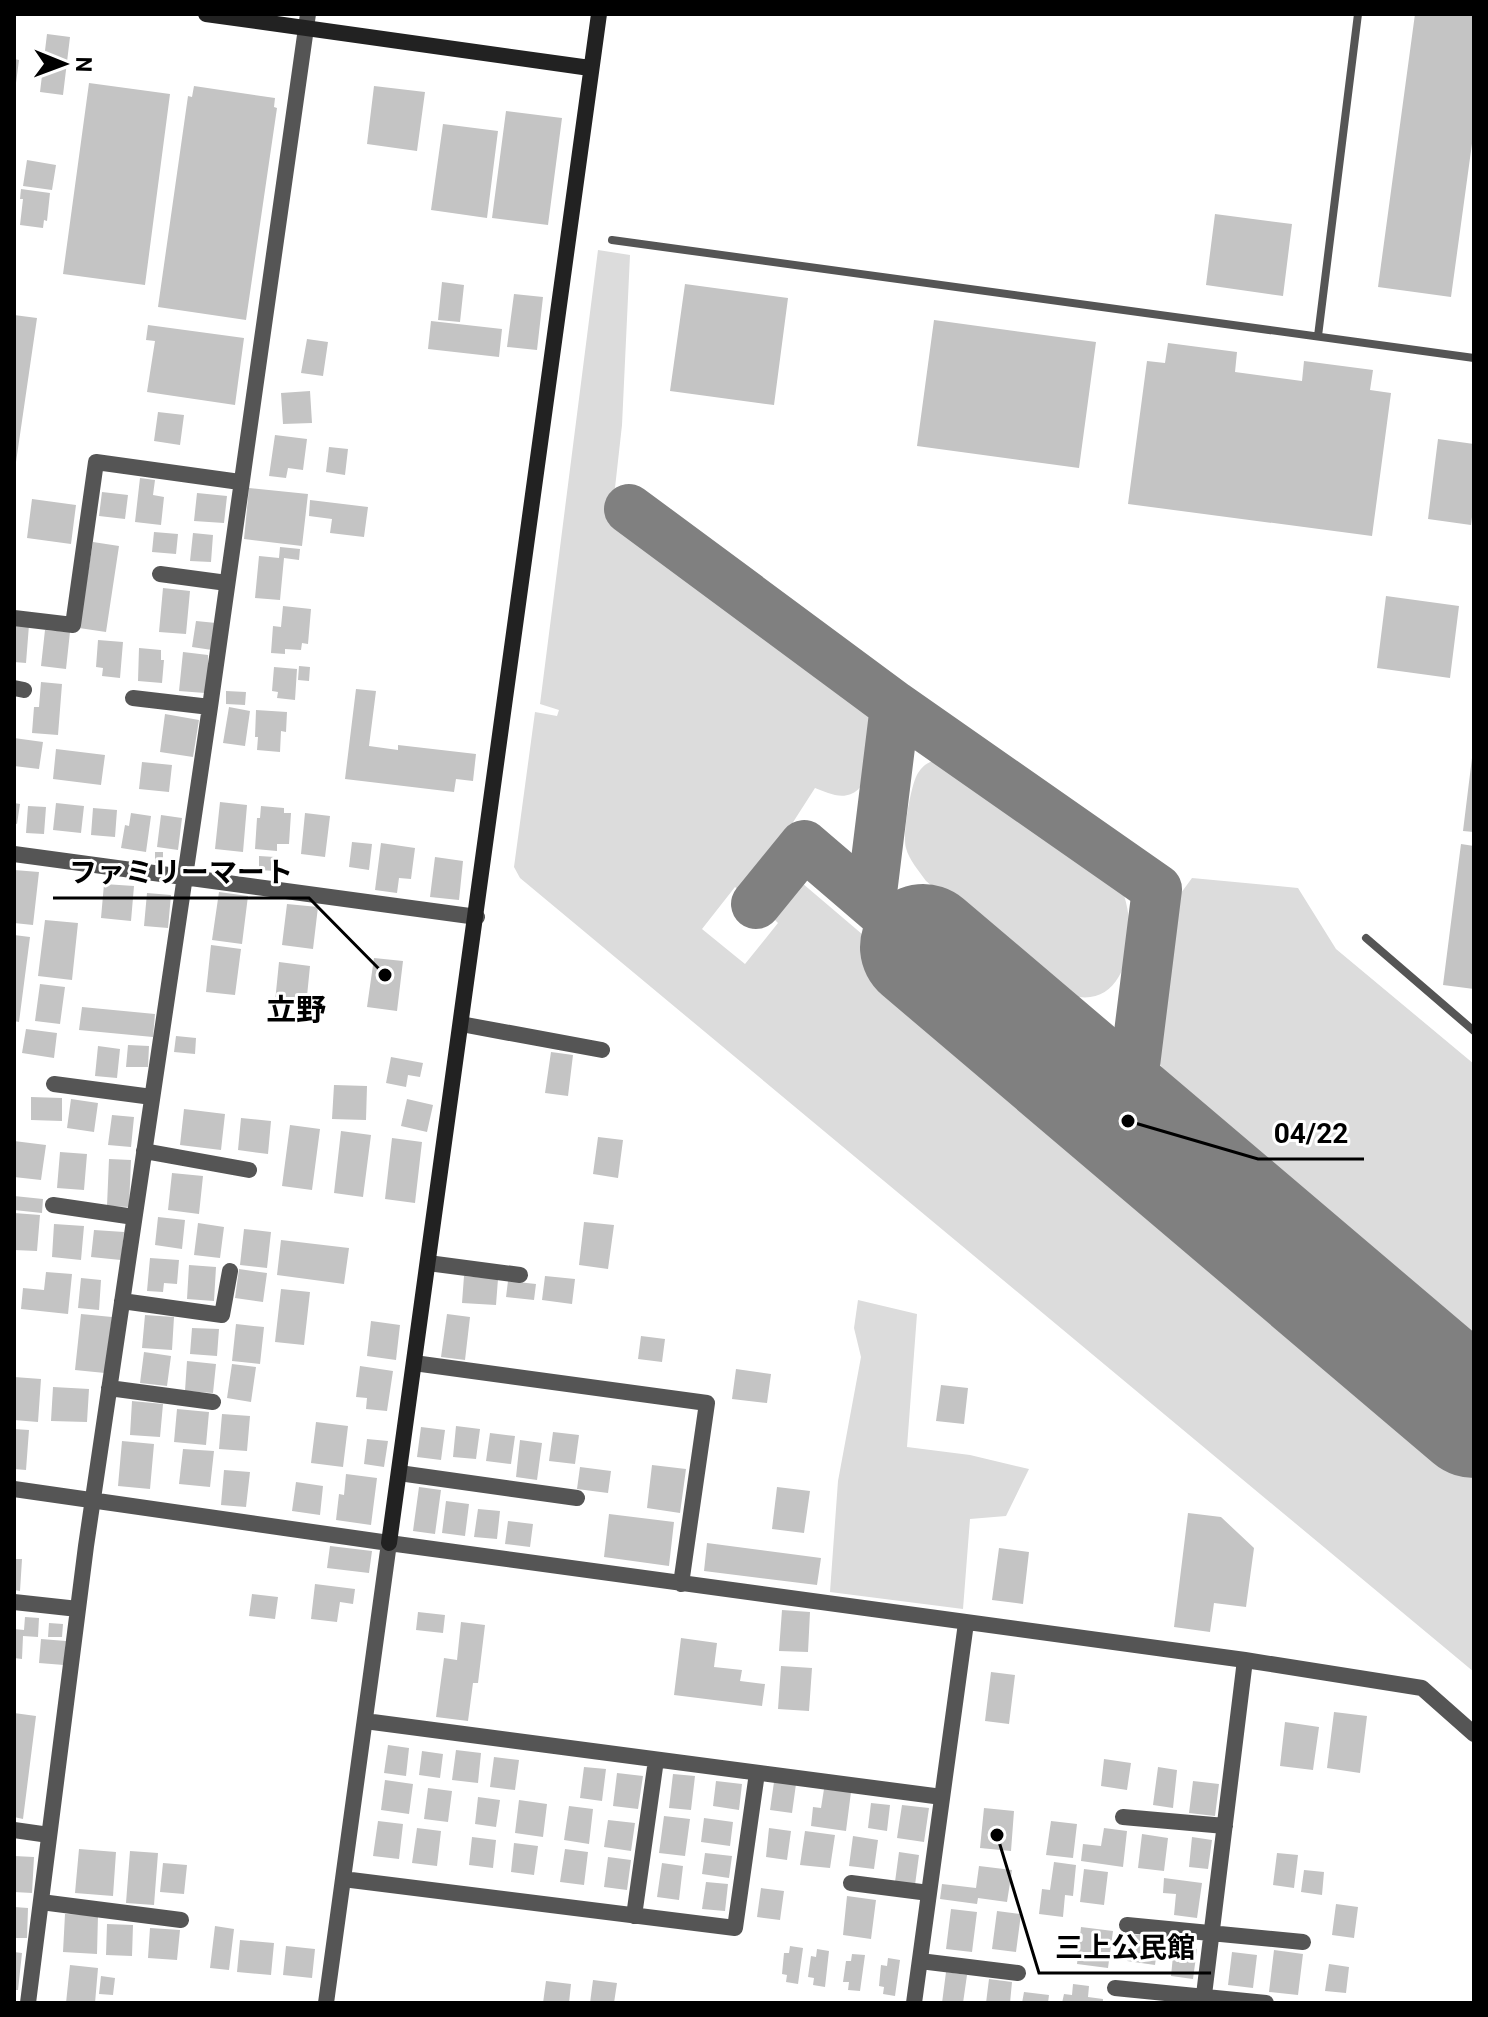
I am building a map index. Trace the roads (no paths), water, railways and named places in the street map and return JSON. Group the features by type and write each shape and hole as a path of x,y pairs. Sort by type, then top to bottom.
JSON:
{"street":[{"path":"206,14 307,21 590,68"},
{"path":"326,2003 599,14"},
{"path":"28,2003 109,1388 307,21"},
{"path":"14,618 73,625 96,462 240,482"},
{"path":"160,574 227,583"},
{"path":"133,698 210,707"},
{"path":"14,854 477,917"},
{"path":"461,1024 602,1050"},
{"path":"54,1084 152,1097"},
{"path":"144,1151 249,1170"},
{"path":"53,1205 134,1217"},
{"path":"428,1263 520,1275"},
{"path":"122,1301 222,1315 230,1271"},
{"path":"414,1363 707,1403 681,1584"},
{"path":"109,1388 213,1402"},
{"path":"399,1473 577,1498"},
{"path":"14,1489 1245,1660 1422,1688 1474,1734"},
{"path":"14,1602 78,1609"},
{"path":"914,2003 966,1623"},
{"path":"1203,2000 1245,1660"},
{"path":"365,1721 942,1797"},
{"path":"634,1916 656,1760"},
{"path":"343,1879 735,1928 757,1773"},
{"path":"1123,1817 1225,1826"},
{"path":"14,1830 49,1835"},
{"path":"851,1883 929,1893"},
{"path":"41,1902 181,1920"},
{"path":"1127,1925 1303,1942"},
{"path":"920,1961 1018,1973"},
{"path":"1115,1988 1203,2000 1266,2003"}],"lane":[{"path":"1318,336 1358,14"},
{"path":"612,240 1474,358"},
{"path":"1366,938 1474,1031"}],"place":[{"name":"ファミリーマート","path":"385,975"},
{"name":"04/22","path":"1128,1121"},
{"name":"三上公民館","path":"997,1835"}],"district":[{"name":"立野","path":"296,1010"}]}
